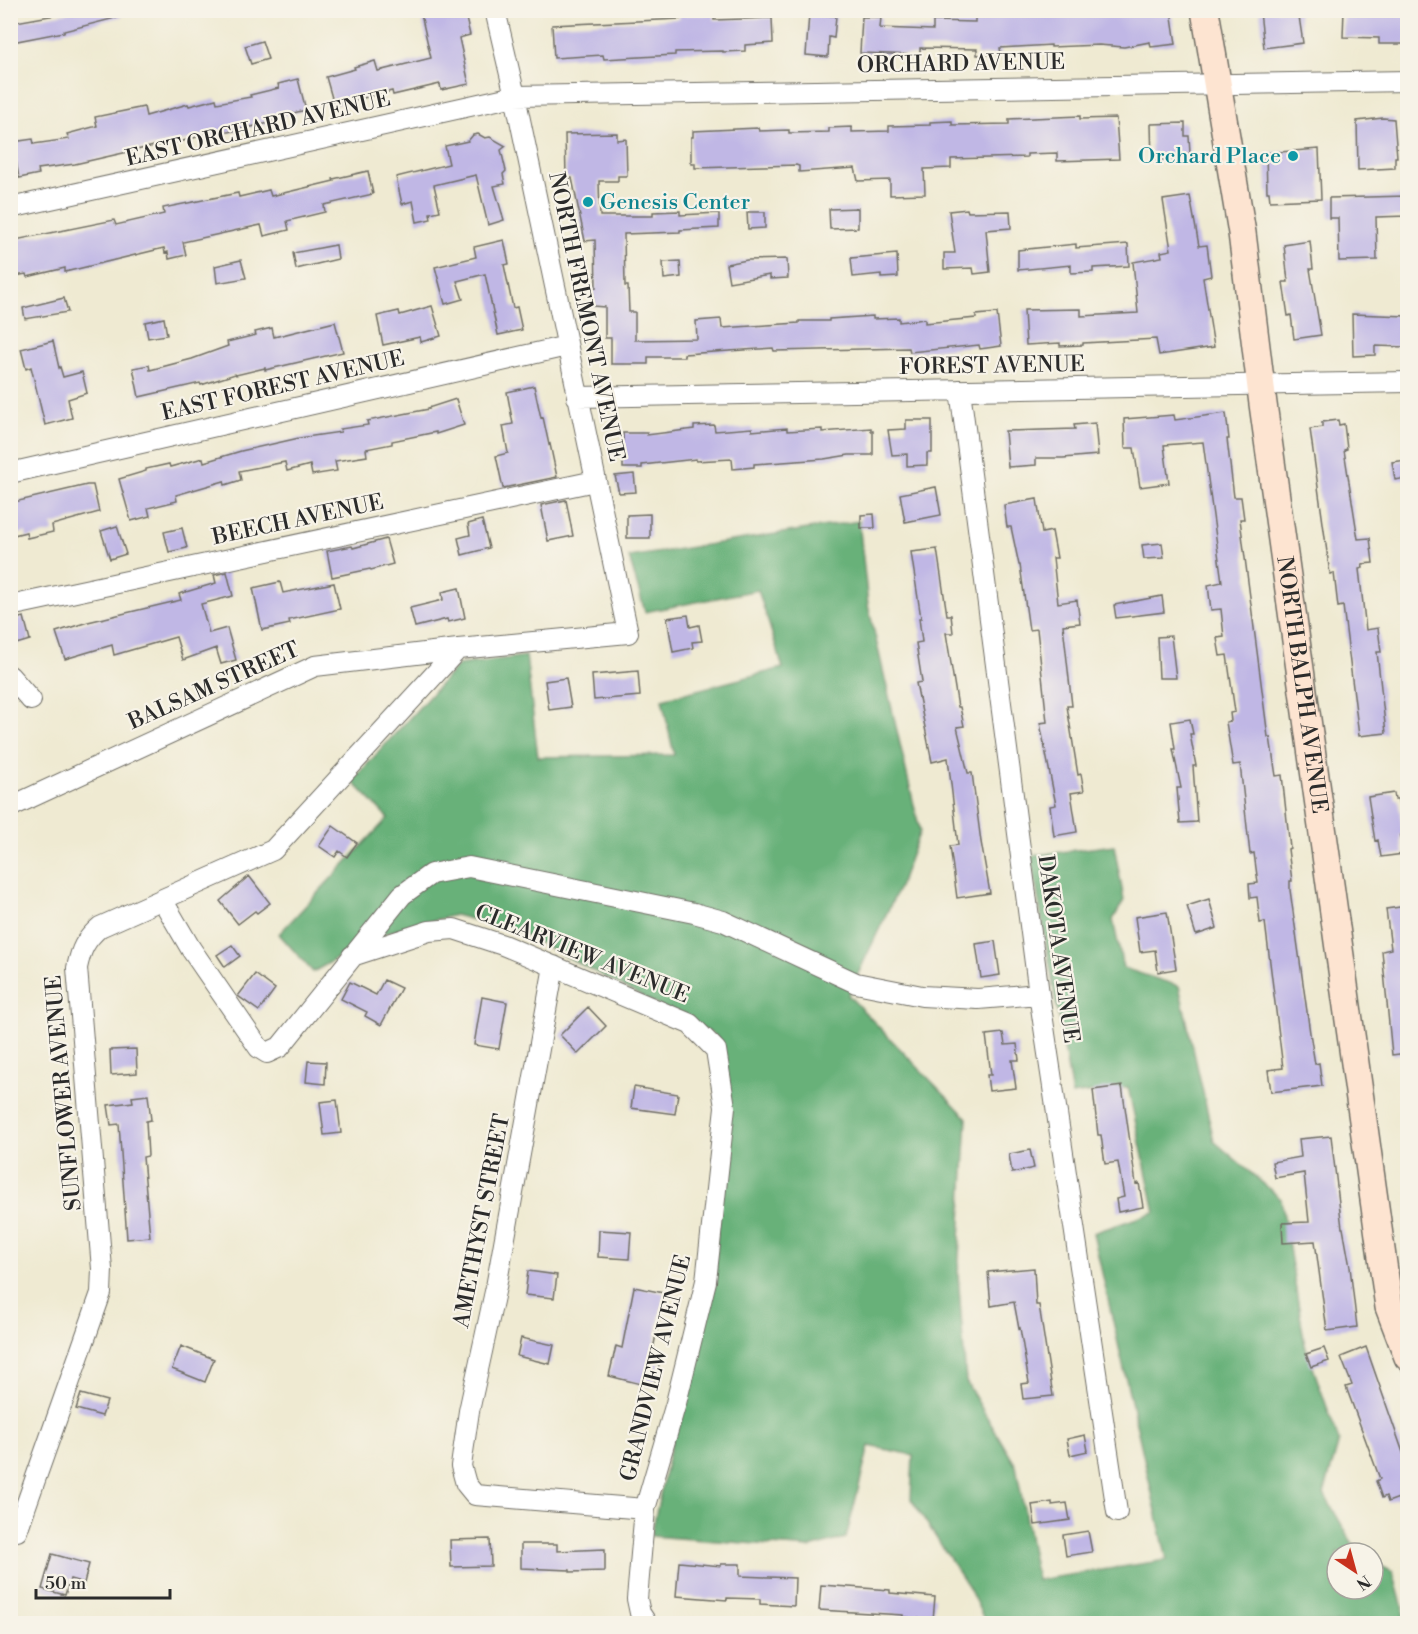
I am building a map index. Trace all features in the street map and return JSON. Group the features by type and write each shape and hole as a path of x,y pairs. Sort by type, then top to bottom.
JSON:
{"street":[{"name":"NORTH FREMONT AVENUE","path":"495,10 628,633"},
{"name":"NORTH BALPH AVENUE","path":"1205,10 1242,233 1389,1307 1407,1357"},
{"name":"ORCHARD AVENUE","path":"515,96 1407,81"},
{"name":"EAST ORCHARD AVENUE","path":"10,208 515,96"},
{"name":"EAST FOREST AVENUE","path":"12,467 567,346"},
{"name":"FOREST AVENUE","path":"577,397 1407,382"},
{"name":"DAKOTA AVENUE","path":"960,390 1039,994 1117,1512"},
{"name":"BEECH AVENUE","path":"10,606 595,481"},
{"name":"BALSAM STREET","path":"10,807 315,666 458,649 628,633"},
{"name":"SUNFLOWER AVENUE","path":"17,1531 101,1293 102,1269 77,968 80,950 86,939 100,927 163,901 273,850 458,649"},
{"path":"10,676 31,700"},
{"path":"163,901 191,949 264,1052 273,1052 280,1047 402,895 431,874 469,867 723,921 856,983 922,996 978,999 1039,994"},
{"name":"CLEARVIEW AVENUE","path":"352,956 429,931 454,929 503,945 690,1024 716,1050"},
{"name":"AMETHYST STREET","path":"554,966 496,1287 469,1411 461,1466 466,1484 475,1495 645,1509"},
{"name":"GRANDVIEW AVENUE","path":"647,1623 640,1613 637,1599 645,1509 676,1403 706,1281 725,1107 716,1050"}],"green space":[{"path":"859,521 868,605 920,831 900,885 848,995 967,1118 958,1274 966,1382 1016,1466 1037,1580 1167,1560 1093,1233 1155,1212 1128,1087 1072,1095 1031,856 1114,845 1124,900 1113,920 1123,968 1179,986 1214,1141 1281,1199 1305,1345 1339,1441 1324,1494 1351,1541 1325,1541 1325,1601 1385,1601 1385,1568 1393,1572 1407,1623 986,1623 969,1588 911,1499 913,1455 869,1446 846,1538 810,1548 651,1536 682,1395 715,1285 724,1054 716,1036 520,932 455,915 378,935 313,972 279,934 388,818 352,781 458,665 526,656 538,757 674,755 662,699 783,668 758,590 645,612 629,557"}],"building":[{"path":"72,10 122,10 123,16 64,32 12,42 10,23 72,12"},
{"path":"420,10 464,10 470,35 459,38 469,84 441,90 440,84 393,95 392,91 334,105 326,77 375,61 378,71 431,58"},
{"path":"1050,10 1171,10 1176,44 1151,47 1150,42 1124,47 1099,45 1051,47 1051,45 1000,48 1001,54 977,55 977,49 920,48 920,55 860,53 862,17 881,17 880,28 933,30 933,21 975,22 975,16"},
{"path":"1298,10 1303,43 1264,48 1260,12"},
{"path":"1344,10 1407,10 1407,44 1379,44 1379,38 1343,37"},
{"path":"809,14 836,16 834,38 829,37 828,57 806,55"},
{"path":"679,15 714,15 714,20 772,18 773,43 745,45 745,51 675,52 675,55 604,59 603,55 554,58 552,25 680,19"},
{"path":"262,41 268,59 251,64 245,46"},
{"path":"298,79 306,110 273,118 274,122 75,164 38,169 39,174 19,178 13,142 33,139 34,144 69,139 67,134 97,126 95,117 144,107 146,116 188,104 189,106 216,99 217,103 251,97 250,95 279,88 278,84"},
{"path":"1080,116 1080,119 1116,118 1119,159 1057,161 1057,153 1027,154 1027,157 951,159 951,168 924,169 925,194 890,195 890,180 858,181 855,168 799,172 799,166 796,165 695,168 695,164 691,164 693,131 758,128 759,131 789,130 789,133 829,132 829,128 852,127 852,132 889,131 889,126 930,125 930,122 952,121 952,125 1009,124 1009,119"},
{"path":"1394,119 1397,157 1395,157 1395,168 1358,170 1357,121"},
{"path":"1185,123 1185,136 1189,136 1190,154 1185,154 1185,158 1152,161 1151,124"},
{"path":"617,133 617,140 626,139 627,176 618,176 618,181 599,181 600,216 653,216 653,212 680,211 680,215 719,213 719,228 624,234 625,286 628,286 629,312 635,312 635,340 697,339 696,321 721,319 722,328 873,316 873,319 899,318 899,322 925,319 925,323 976,318 976,315 997,313 1001,346 980,349 979,345 910,352 909,348 774,351 773,348 684,354 684,357 648,357 648,364 611,364 611,338 605,338 605,307 593,306 593,288 596,288 595,240 585,241 572,178 566,178 565,134"},
{"path":"478,134 485,138 490,137 506,146 501,150 506,171 503,174 505,184 494,186 504,220 488,225 476,175 434,185 440,211 430,213 431,219 417,222 413,201 402,204 396,177 449,164 445,146 468,141 473,135"},
{"path":"1319,149 1321,199 1270,201 1269,192 1267,192 1266,153"},
{"path":"368,171 373,194 324,205 325,212 287,221 289,230 264,236 261,225 183,242 186,255 169,259 168,252 165,253 164,248 65,272 65,268 27,277 26,274 10,277 10,241 114,220 116,225 164,214 163,208 238,193 239,197 269,190 271,196"},
{"path":"1190,196 1199,246 1207,245 1211,276 1203,278 1214,347 1159,355 1156,339 1083,343 1083,345 1060,346 1060,343 1026,345 1024,310 1081,309 1081,316 1138,313 1133,262 1162,257 1161,252 1171,250 1163,200"},
{"path":"1407,196 1407,216 1376,217 1377,260 1339,261 1338,218 1329,218 1329,198"},
{"path":"858,208 858,228 830,229 829,209"},
{"path":"967,209 968,212 1010,211 1011,228 986,230 990,272 974,274 973,268 944,269 944,253 955,253 949,211"},
{"path":"747,212 765,212 765,228 748,229"},
{"path":"504,240 509,264 504,265 513,308 517,307 522,330 498,335 485,274 457,281 463,299 445,304 435,267 476,257 474,247"},
{"path":"1310,241 1313,269 1310,269 1321,335 1294,339 1283,282 1288,282 1284,245"},
{"path":"1076,244 1076,248 1128,244 1129,266 1093,268 1093,272 1071,273 1071,265 1018,270 1018,250"},
{"path":"336,245 338,259 296,269 293,253"},
{"path":"897,254 898,277 881,278 881,274 853,277 851,258"},
{"path":"787,259 788,278 770,279 770,275 729,282 726,264 747,260"},
{"path":"241,260 246,278 217,283 215,266"},
{"path":"680,261 681,277 664,279 663,262"},
{"path":"64,298 68,312 25,319 23,308"},
{"path":"432,306 441,336 421,342 420,337 383,345 377,316 399,311 400,315"},
{"path":"1352,314 1407,316 1407,347 1375,346 1375,355 1353,356"},
{"path":"164,318 167,335 148,338 145,322"},
{"path":"335,322 343,352 139,397 133,368 149,365 150,370 192,359 228,346 227,342 256,335 255,332 272,328 274,337"},
{"path":"53,341 63,377 82,372 87,393 68,399 72,418 45,425 31,367 26,369 21,349"},
{"path":"534,386 557,477 503,488 496,456 508,453 503,426 513,424 507,392"},
{"path":"456,399 464,425 436,434 436,432 392,441 392,444 366,449 367,456 335,461 337,471 312,475 310,465 287,471 285,462 239,471 241,480 225,485 224,481 176,495 177,501 148,508 150,516 131,521 119,479 146,471 146,469 169,464 170,467 203,458 204,462 299,438 341,432 340,429 368,425 367,421 429,409"},
{"path":"1226,413 1234,497 1241,497 1244,519 1240,519 1268,737 1270,737 1276,776 1282,775 1290,848 1288,849 1292,881 1290,881 1290,890 1310,1033 1315,1064 1319,1063 1322,1086 1271,1092 1268,1070 1283,1068 1265,922 1260,923 1257,897 1250,898 1249,884 1258,883 1254,853 1250,854 1240,764 1233,765 1226,722 1231,721 1230,713 1235,712 1227,655 1220,656 1217,638 1224,637 1221,609 1211,610 1208,585 1222,582 1203,442 1164,445 1169,483 1140,487 1134,448 1125,448 1124,419 1174,415 1175,420"},
{"path":"906,420 932,420 932,453 927,453 927,465 907,466 907,454 892,455 888,430 906,429"},
{"path":"1338,420 1339,425 1344,424 1347,449 1344,450 1358,539 1370,538 1373,563 1362,564 1363,568 1359,569 1366,630 1378,628 1381,652 1377,652 1386,733 1359,736 1343,606 1338,607 1334,573 1330,574 1310,429 1322,427 1322,422"},
{"path":"1095,423 1098,455 1036,458 1036,465 1008,467 1005,431 1075,429 1074,425"},
{"path":"714,425 715,431 787,428 787,431 822,429 822,432 871,428 873,455 849,455 754,464 754,467 733,469 732,459 696,461 696,459 642,465 642,468 623,468 623,433 647,433 647,435 694,429 694,426"},
{"path":"1407,460 1407,478 1395,480 1392,462"},
{"path":"634,474 636,492 619,493 615,476"},
{"path":"93,485 99,512 52,525 53,532 27,538 26,532 10,536 10,503"},
{"path":"936,487 941,515 905,522 900,494"},
{"path":"1037,499 1042,533 1052,531 1057,558 1053,558 1058,603 1077,600 1080,623 1063,625 1072,706 1067,706 1078,775 1081,774 1084,791 1071,793 1077,832 1054,836 1050,806 1056,805 1040,723 1047,722 1037,629 1029,630 1020,565 1011,527 1007,527 1004,505"},
{"path":"566,500 573,536 548,541 541,505"},
{"path":"650,514 650,538 627,538 627,515"},
{"path":"874,514 875,528 861,528 861,515"},
{"path":"482,520 489,548 462,555 458,538 470,535 468,524"},
{"path":"117,526 126,554 110,559 101,531"},
{"path":"182,528 187,548 169,552 164,532"},
{"path":"386,539 393,564 332,577 327,551 352,546 353,548"},
{"path":"1162,543 1164,558 1144,559 1142,545"},
{"path":"937,549 947,615 951,615 953,633 946,633 958,707 960,707 964,726 957,727 968,773 972,773 990,893 957,898 950,846 958,845 948,758 932,762 916,683 922,682 916,643 922,642 919,618 921,618 911,552"},
{"path":"227,572 233,596 201,604 209,633 227,628 236,660 221,664 216,648 183,660 176,637 114,655 112,645 65,659 56,632 181,600 179,594 216,583 214,575"},
{"path":"280,582 283,593 334,583 340,609 289,620 290,624 262,630 253,588"},
{"path":"459,588 465,618 448,622 447,619 415,627 410,608 443,600 442,592"},
{"path":"1162,596 1164,612 1116,618 1114,605"},
{"path":"688,615 690,627 699,625 702,641 692,642 693,648 673,652 667,618"},
{"path":"24,617 30,640 16,644 10,620"},
{"path":"1171,636 1176,678 1159,678 1157,637"},
{"path":"638,671 640,696 594,700 592,675"},
{"path":"566,678 571,707 549,710 545,681"},
{"path":"1190,719 1193,734 1190,734 1196,766 1193,766 1197,822 1180,823 1177,788 1181,788 1173,749 1175,749 1171,722"},
{"path":"1394,793 1395,799 1398,799 1403,854 1381,857 1378,840 1375,841 1368,797"},
{"path":"333,826 357,843 347,857 339,851 335,857 319,846"},
{"path":"249,876 270,903 238,924 220,901"},
{"path":"1209,899 1217,928 1196,935 1187,906"},
{"path":"1407,906 1407,1053 1392,1055 1382,951 1391,949 1386,909"},
{"path":"1167,912 1176,969 1158,972 1155,950 1140,952 1135,917"},
{"path":"995,941 1000,975 981,978 976,944"},
{"path":"232,945 240,956 225,967 217,955"},
{"path":"255,974 275,989 259,1011 238,996"},
{"path":"384,980 401,988 381,1025 365,1016 367,1012 341,999 350,982 376,995"},
{"path":"482,997 507,1002 499,1049 474,1045"},
{"path":"588,1007 606,1026 578,1054 560,1035"},
{"path":"1003,1033 1005,1045 1017,1044 1019,1060 1012,1060 1016,1088 989,1091 987,1075 991,1075 986,1035"},
{"path":"136,1049 137,1073 111,1075 110,1050"},
{"path":"308,1061 326,1062 325,1084 306,1082"},
{"path":"1122,1086 1136,1184 1139,1183 1143,1207 1118,1212 1116,1199 1124,1197 1118,1162 1105,1164 1101,1135 1098,1135 1093,1090"},
{"path":"634,1087 678,1094 675,1114 631,1108"},
{"path":"148,1095 151,1120 146,1121 148,1156 143,1157 150,1237 127,1239 119,1124 111,1125 108,1105 133,1102 132,1097"},
{"path":"337,1100 341,1133 324,1135 320,1102"},
{"path":"1331,1136 1357,1327 1327,1331 1315,1241 1283,1243 1282,1223 1309,1222 1304,1173 1275,1178 1272,1162 1301,1157 1299,1139"},
{"path":"1030,1150 1034,1168 1012,1173 1009,1154"},
{"path":"599,1230 631,1232 629,1259 598,1257"},
{"path":"1034,1268 1036,1305 1039,1305 1053,1396 1023,1399 1021,1384 1029,1383 1014,1302 991,1306 988,1272"},
{"path":"528,1271 557,1275 554,1298 525,1295"},
{"path":"634,1287 664,1293 652,1355 661,1357 653,1387 609,1376 616,1346 622,1348"},
{"path":"521,1338 554,1345 550,1364 517,1356"},
{"path":"181,1346 214,1359 205,1382 172,1369"},
{"path":"1366,1347 1407,1464 1407,1495 1388,1502 1386,1496 1382,1498 1376,1481 1380,1479 1346,1387 1352,1385 1341,1357"},
{"path":"1324,1348 1329,1361 1311,1367 1306,1354"},
{"path":"81,1394 107,1401 102,1416 76,1409"},
{"path":"1085,1435 1088,1451 1070,1455 1067,1439"},
{"path":"1052,1502 1052,1505 1067,1503 1070,1520 1035,1525 1032,1505"},
{"path":"1088,1531 1092,1552 1066,1556 1063,1535"},
{"path":"490,1539 491,1566 451,1567 450,1540"},
{"path":"521,1544 557,1544 557,1551 605,1549 605,1571 570,1572 570,1570 521,1568"},
{"path":"52,1554 89,1564 84,1583 70,1579 65,1595 42,1589"},
{"path":"679,1562 721,1566 721,1564 740,1564 740,1576 795,1578 794,1606 760,1604 760,1599 727,1598 727,1600 676,1596"},
{"path":"821,1585 890,1590 890,1593 935,1597 933,1620 903,1617 903,1615 819,1610"}],"place":[{"name":"Orchard Place","path":"1293,156"},
{"name":"Genesis Center","path":"588,202"}]}
